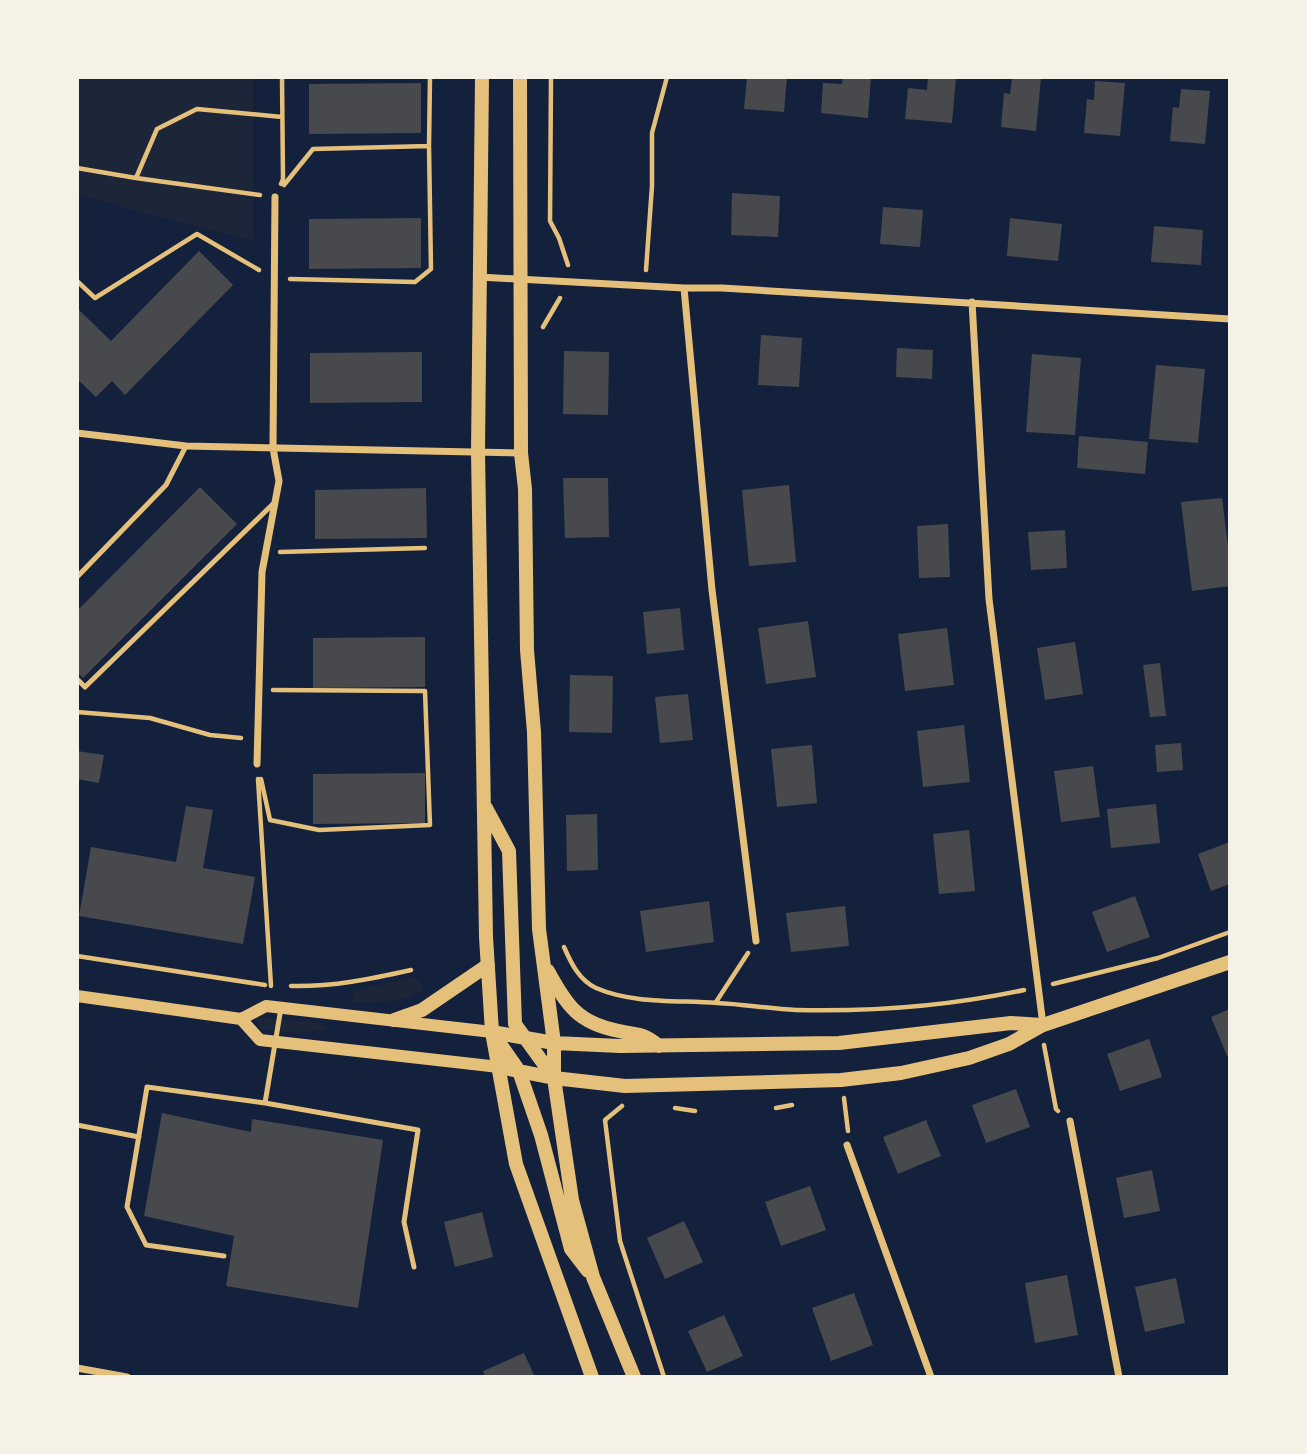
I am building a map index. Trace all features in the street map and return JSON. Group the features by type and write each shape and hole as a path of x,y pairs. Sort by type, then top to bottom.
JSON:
{"main road":[{"path":"482,77 478,452 484,804 492,1032 516,1164 592,1377"},
{"path":"520,77 521,453 525,489 527,650 534,732 539,929 554,1043 554,1078 572,1200 593,1277 634,1377"},
{"path":"484,804 509,851 516,1024 554,1078"},
{"path":"543,962 566,1003 581,1017 606,1028 645,1035 659,1046"},
{"path":"499,1068 554,1078 625,1086 841,1080 901,1073 969,1058 1009,1044 1043,1025 1230,962"},
{"path":"394,1020 422,1010 488,964"},
{"path":"492,1032 554,1043 659,1046 839,1043 1011,1023 1043,1025"},
{"path":"492,1032 519,1071 541,1135 571,1249 593,1277"}],"street":[{"path":"257,765 262,572 279,481 273,448 275,197"},
{"path":"479,277 722,288 1230,319"},
{"path":"684,288 712,590 756,941"},
{"path":"972,302 989,599 1043,1025"},
{"path":"77,433 186,446 521,453"},
{"path":"77,996 241,1019 266,1006 492,1032"},
{"path":"241,1019 260,1041 499,1068"},
{"path":"1070,1121 1119,1377"},
{"path":"848,1145 931,1377"},
{"path":"77,1368 127,1377"}],"lane":[{"path":"77,577 166,485 186,446"},
{"path":"77,680 85,687 275,502"},
{"path":"265,1103 281,1008"},
{"path":"224,1256 146,1245 127,1207 147,1087 265,1103 418,1130 404,1222 414,1267"},
{"path":"77,1125 139,1137"}],"path":[{"path":"275,197 283,179 282,77"},
{"path":"77,281 95,298 197,234 274,278 415,282 432,269 430,77"},
{"path":"551,77 550,221 559,237 571,281"},
{"path":"645,273 652,186 652,133 667,77"},
{"path":"136,178 157,129 197,109 282,117"},
{"path":"275,197 313,149 429,146"},
{"path":"77,169 275,197"},
{"path":"265,552 425,548"},
{"path":"257,765 270,820 319,830 430,825 425,691 259,690"},
{"path":"77,712 150,718 210,735 258,740"},
{"path":"257,765 271,986"},
{"path":"570,961 588,983 607,992 646,999 716,1002 793,1010 872,1010 975,1001 1158,958 1230,932"},
{"path":"716,1002 756,941"},
{"path":"77,956 271,986 315,986 363,981 411,970"},
{"path":"1043,1025 1044,1050 1056,1109 1070,1121"},
{"path":"604,1120 620,1241 664,1377"}],"shaded area":[{"path":"77,77 253,77 253,241 77,195"},
{"path":"413,977 424,990 390,1001 354,1002 354,991"},
{"path":"255,1017 324,1023 326,1030 299,1033 260,1029"}],"building":[{"path":"747,77 787,77 784,112 744,109"},
{"path":"843,77 871,77 868,118 821,113 823,83 842,84"},
{"path":"928,77 956,77 952,123 905,119 908,88 927,90"},
{"path":"1012,77 1041,78 1036,131 1001,127 1004,93 1010,94"},
{"path":"1095,81 1125,83 1120,136 1084,133 1087,99 1094,100"},
{"path":"421,83 421,133 309,134 309,84"},
{"path":"1181,89 1210,91 1205,144 1170,141 1173,107 1179,108"},
{"path":"732,193 780,196 778,237 731,235"},
{"path":"883,207 923,210 920,247 880,244"},
{"path":"421,218 421,268 309,269 309,219"},
{"path":"1010,218 1062,224 1058,261 1007,256"},
{"path":"1154,226 1203,230 1201,265 1151,262"},
{"path":"199,251 233,285 125,395 112,381 96,397 77,379 77,308 111,341"},
{"path":"761,335 802,338 799,387 758,385"},
{"path":"897,348 933,350 932,379 896,377"},
{"path":"564,351 609,352 608,415 563,414"},
{"path":"422,352 422,402 310,403 310,353"},
{"path":"1032,354 1081,358 1075,435 1026,432"},
{"path":"1156,365 1205,369 1198,443 1149,439"},
{"path":"1079,436 1148,442 1145,474 1077,468"},
{"path":"563,478 608,478 609,537 565,538"},
{"path":"789,485 796,562 749,566 742,490"},
{"path":"200,487 237,524 83,678 77,672 77,611"},
{"path":"426,488 427,538 315,539 315,490"},
{"path":"1222,498 1230,562 1230,586 1192,591 1181,502"},
{"path":"948,524 950,577 919,578 917,526"},
{"path":"1065,530 1067,568 1031,570 1028,532"},
{"path":"680,608 684,650 647,654 643,612"},
{"path":"808,621 816,677 766,684 758,628"},
{"path":"947,628 954,685 905,691 898,634"},
{"path":"425,637 425,687 313,688 313,638"},
{"path":"1075,642 1083,694 1045,700 1037,648"},
{"path":"1160,663 1166,716 1150,717 1143,665"},
{"path":"570,675 613,676 612,733 569,732"},
{"path":"688,694 693,740 660,743 655,697"},
{"path":"964,725 970,782 923,787 917,731"},
{"path":"1181,743 1183,770 1157,772 1155,745"},
{"path":"812,745 817,803 777,807 771,749"},
{"path":"77,751 104,755 99,783 77,779"},
{"path":"1093,766 1100,817 1061,822 1054,771"},
{"path":"425,773 425,823 313,824 313,774"},
{"path":"1156,804 1160,843 1111,848 1107,809"},
{"path":"186,806 213,810 203,868 255,877 243,944 79,916 91,847 176,862"},
{"path":"597,814 598,870 567,871 566,815"},
{"path":"969,830 975,891 939,894 933,834"},
{"path":"1230,842 1230,884 1211,891 1198,854"},
{"path":"1135,896 1150,937 1107,952 1092,912"},
{"path":"709,901 714,942 646,952 640,911"},
{"path":"845,906 849,946 791,952 786,913"},
{"path":"1230,1009 1230,1055 1227,1056 1211,1017"},
{"path":"1149,1039 1162,1077 1120,1091 1107,1054"},
{"path":"1016,1089 1030,1127 986,1143 972,1105"},
{"path":"162,1113 251,1132 252,1119 383,1140 358,1308 226,1286 234,1236 144,1216"},
{"path":"926,1120 941,1156 898,1174 883,1137"},
{"path":"1152,1170 1160,1211 1124,1218 1116,1178"},
{"path":"810,1186 826,1230 781,1246 765,1202"},
{"path":"482,1212 493,1257 455,1267 444,1222"},
{"path":"684,1221 703,1262 665,1279 647,1238"},
{"path":"1067,1275 1078,1335 1035,1343 1025,1283"},
{"path":"1176,1278 1185,1323 1145,1332 1135,1287"},
{"path":"854,1293 873,1345 831,1361 812,1308"},
{"path":"724,1315 743,1356 707,1372 688,1331"},
{"path":"524,1353 535,1377 485,1377 483,1371"}]}
